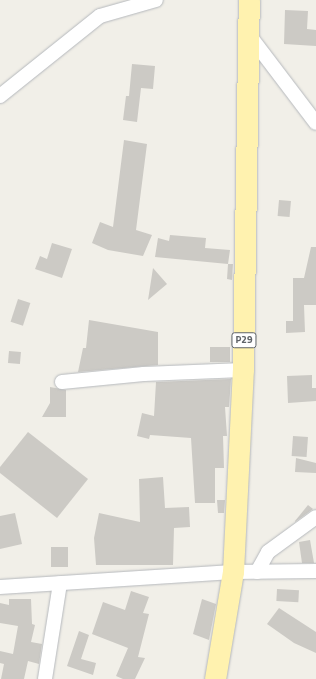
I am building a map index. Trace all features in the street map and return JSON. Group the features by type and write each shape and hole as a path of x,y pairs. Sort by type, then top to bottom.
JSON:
{"main road":[{"name":"P29","path":"215,679 233,572 243,370 250,36 249,0"}],"street":[{"path":"0,96 100,16 156,0"},
{"path":"250,36 316,124"},
{"path":"62,382 144,374 243,370"},
{"path":"257,572 268,552 316,517"},
{"path":"0,587 233,572 316,571"},
{"path":"45,679 60,583"}],"building":[{"path":"285,10 308,11 307,29 316,30 316,46 284,44"},
{"path":"132,64 155,66 153,89 141,88 137,122 123,120 126,96 129,96"},
{"path":"124,140 147,144 136,230 152,235 143,256 108,250 92,243 100,222 113,227"},
{"path":"279,200 291,201 290,217 278,216"},
{"path":"170,235 206,238 205,248 230,250 228,264 155,257 158,238 169,241"},
{"path":"52,243 72,249 62,278 35,269 40,256 47,259"},
{"path":"311,247 316,247 316,305 304,305 305,332 286,333 286,321 293,321 293,278 304,278"},
{"path":"228,264 233,264 232,280 227,279"},
{"path":"153,268 167,284 148,300"},
{"path":"18,299 30,303 23,326 11,322"},
{"path":"89,320 158,332 158,365 78,372 83,348 86,348"},
{"path":"210,347 230,347 230,362 210,362"},
{"path":"9,351 21,352 20,364 8,363"},
{"path":"312,375 312,388 316,388 316,401 288,403 287,376"},
{"path":"231,379 229,407 225,407 227,436 223,436 224,468 215,468 215,503 195,503 191,438 150,435 149,439 137,436 142,413 154,416 156,382"},
{"path":"50,387 66,390 66,417 42,417 50,403"},
{"path":"28,432 88,479 57,518 0,473 0,467"},
{"path":"293,436 308,437 307,457 292,456"},
{"path":"296,458 316,463 316,473 295,472"},
{"path":"163,477 165,508 189,507 190,527 174,528 173,565 96,565 94,538 99,513 140,522 139,479"},
{"path":"217,500 225,500 224,513 218,513"},
{"path":"308,505 313,509 295,522 295,521"},
{"path":"15,513 22,544 0,549 0,516"},
{"path":"310,540 314,563 302,563 299,542"},
{"path":"51,547 68,547 68,567 51,567"},
{"path":"277,589 299,590 298,602 276,601"},
{"path":"131,591 149,597 143,613 149,614 138,657 145,658 135,679 123,679 116,676 128,648 92,634 103,602 125,610"},
{"path":"9,599 31,599 32,624 35,625 31,642 42,644 39,664 28,661 24,679 1,679 4,664 0,663 0,651 13,654 18,626 0,623 0,603 9,605"},
{"path":"202,599 216,604 209,640 193,634"},
{"path":"279,608 316,632 316,653 294,643 267,624"},
{"path":"79,631 89,635 81,659 96,663 93,675 67,666"}]}
